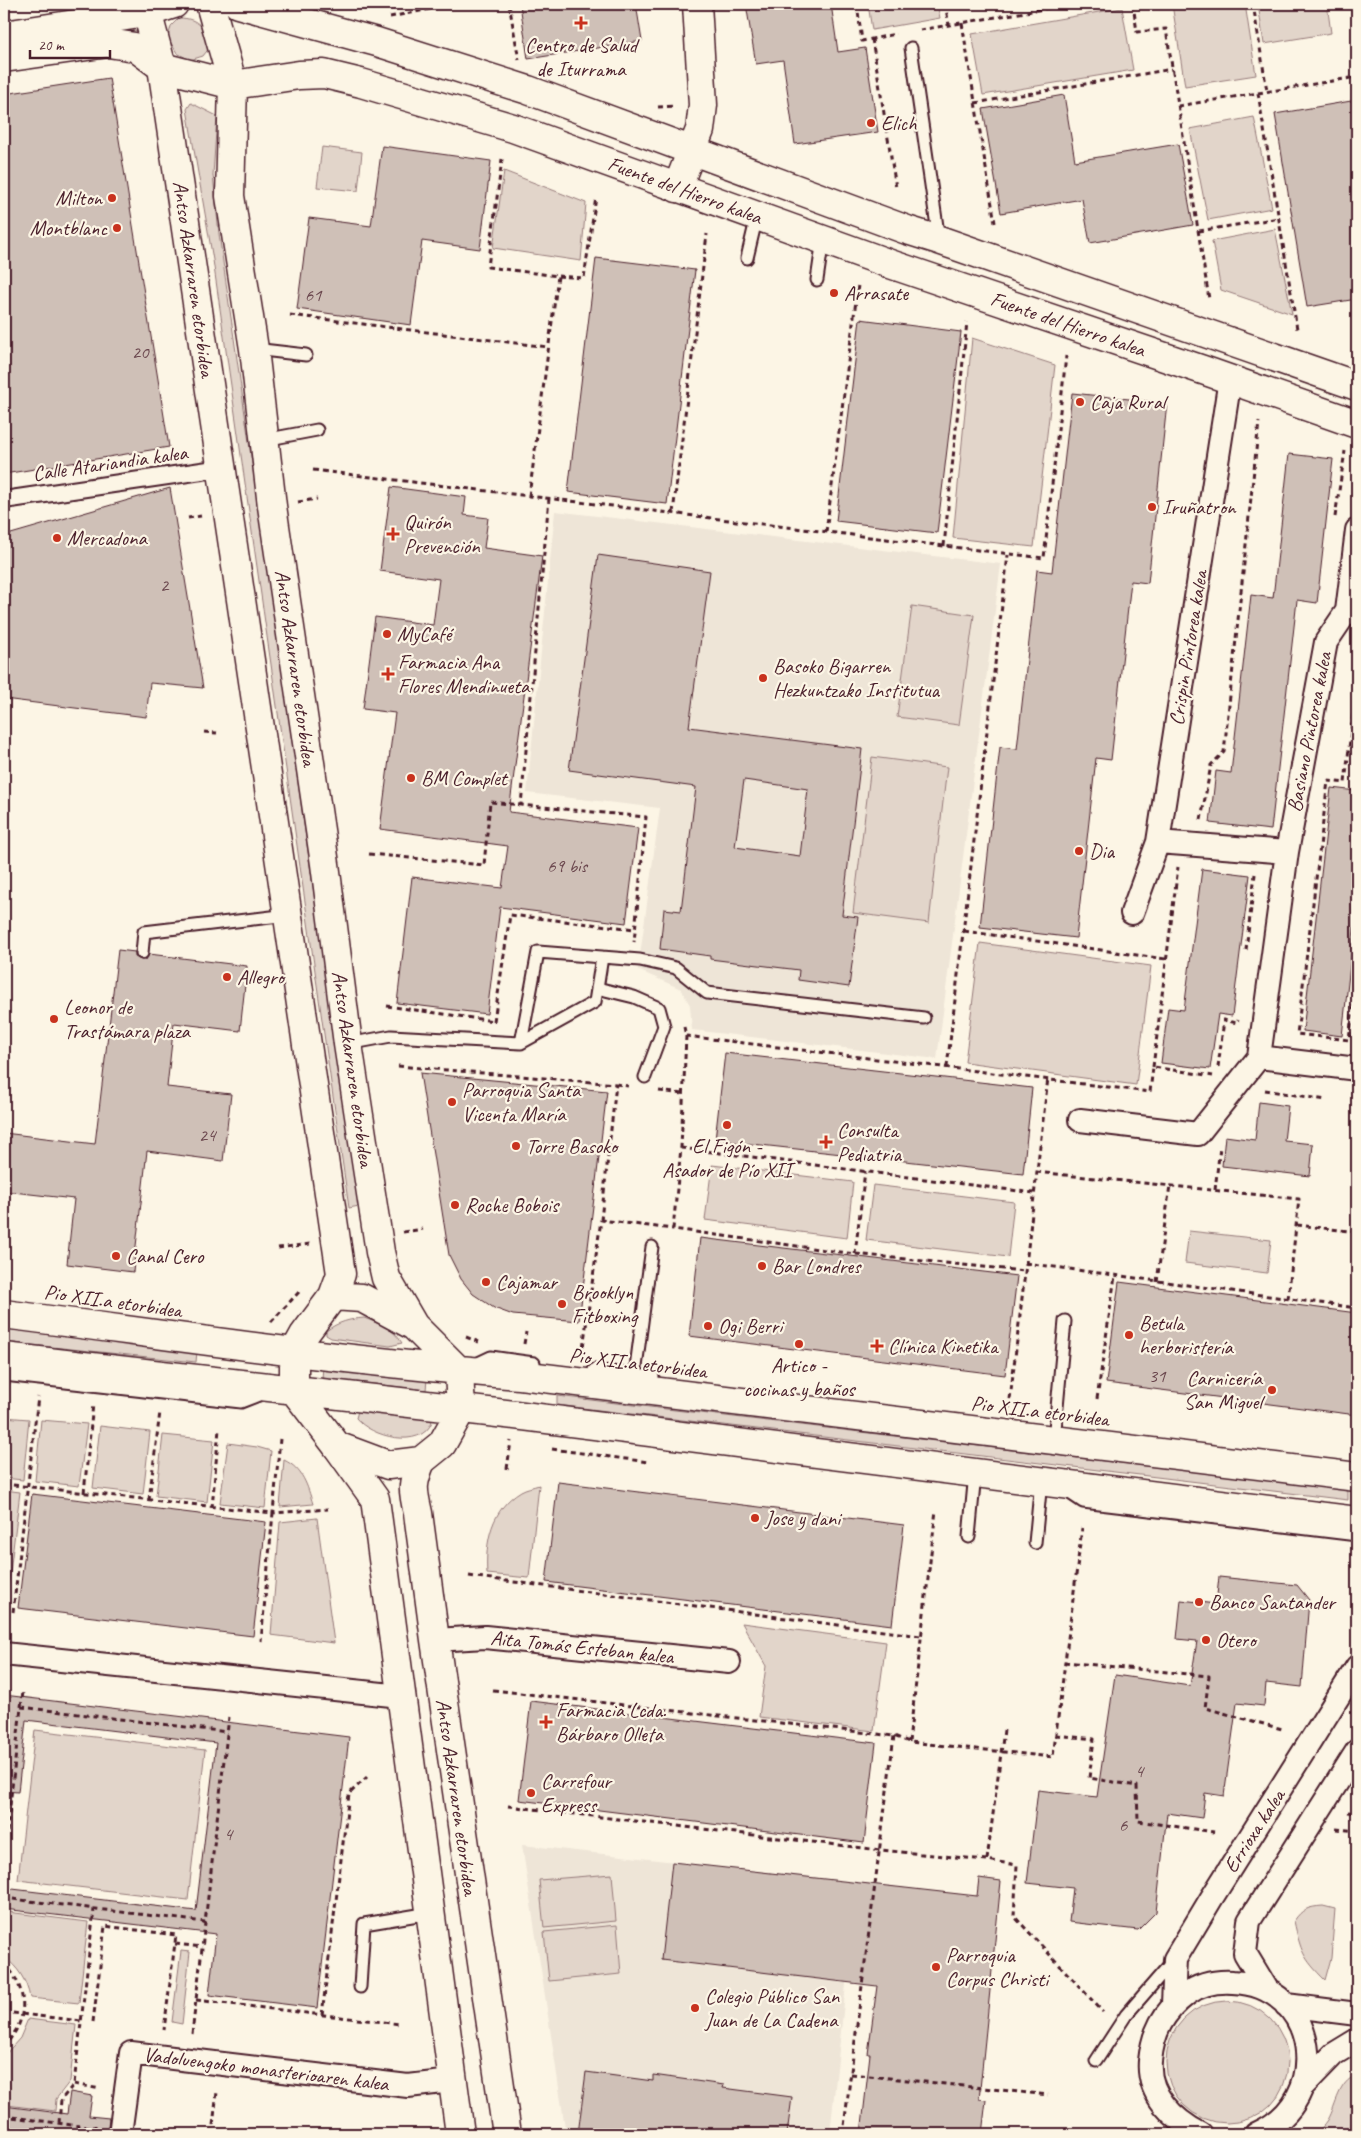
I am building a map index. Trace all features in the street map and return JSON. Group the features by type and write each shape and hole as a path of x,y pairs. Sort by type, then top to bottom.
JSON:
{"main road":[{"path":"4,34 174,4"},
{"name":"Antso Azkarraren etorbidea","path":"210,4 234,86 230,196 254,349 264,440 348,1044 386,1278 414,1326 459,1371"},
{"name":"Fuente del Hierro kalea","path":"238,4 377,42 528,90 906,230 1357,386"},
{"path":"677,188 700,130 703,105 697,4"},
{"name":"Antso Azkarraren etorbidea","path":"146,9 162,67 341,1274 333,1296 304,1335 294,1352"},
{"name":"Fuente del Hierro kalea","path":"4,58 108,42 135,47 162,67 234,86 299,75 324,74 361,83 513,128 893,265 1357,424"},
{"name":"Antso Azkarraren etorbidea","path":"333,1296 362,1298 414,1326"},
{"name":"Pio XII.a etorbidea","path":"4,1314 294,1352 459,1371 634,1382 678,1394 1357,1477"},
{"path":"286,1389 294,1352"},
{"path":"4,1357 515,1415 1357,1520"},
{"path":"337,1446 388,1465 421,1461 442,1444 460,1410 459,1371"},
{"name":"Antso Azkarraren etorbidea","path":"286,1389 337,1446 375,1499 460,2134"},
{"name":"Antso Azkarraren etorbidea","path":"421,1461 413,1483 507,2134"}],"street":[{"name":"Crispin Pintorea kalea","path":"1132,913 1158,842 1230,379"},
{"name":"Calle Atariandia kalea","path":"4,500 222,468"},
{"name":"Basiano Pintorea kalea","path":"1259,1058 1287,852 1326,642 1347,611 1357,530"},
{"path":"1158,842 1287,852"},
{"path":"1080,1120 1198,1134 1259,1058 1357,1069"},
{"name":"Aita Tomás Esteban kalea","path":"435,1640 485,1636 728,1662"},
{"name":"Antso Azkarraren etorbidea","path":"4,1654 401,1696"},
{"name":"Errioxa kalea","path":"1173,2004 1175,1959 1210,1899 1357,1667"},
{"name":"Errioxa kalea","path":"1268,1991 1245,1953 1249,1921 1356,1756"},
{"path":"1176,2134 1166,2108 1155,2088 1150,2066 1152,2043 1160,2022 1173,2004 1194,1989 1218,1982 1244,1982 1268,1991 1286,2005 1298,2022 1306,2042 1308,2064 1304,2085 1292,2109 1265,2132"},
{"path":"1286,2005 1357,2014"},
{"path":"1304,2085 1334,2054 1357,2040"},
{"name":"Vadoluengoko monasterioaren kalea","path":"120,2134 131,2053 408,2086 452,2081"},
{"path":"1166,2108 1183,2125 1201,2134"}],"lane":[{"path":"911,48 939,240"},
{"path":"747,258 757,216"},
{"path":"817,280 823,239"},
{"path":"254,349 306,355"},
{"path":"264,440 317,430"},
{"path":"142,953 144,932 288,915"},
{"path":"521,1043 538,952 633,959 676,968 707,993 924,1018"},
{"path":"348,1044 391,1036 521,1043 595,1002 602,956"},
{"path":"597,988 634,997 660,1008 664,1026 645,1077"},
{"path":"634,1382 652,1247"},
{"path":"1054,1440 1065,1321"},
{"name":"Pio XII.a etorbidea","path":"459,1371 491,1357 550,1365"},
{"name":"Pio XII.a etorbidea","path":"580,1363 634,1382"},
{"path":"4,1375 241,1402 286,1389"},
{"path":"969,1537 976,1473"},
{"path":"1035,1543 1048,1482 1083,1502 1357,1535"},
{"path":"360,1987 364,1924 430,1913"},
{"path":"1096,2061 1126,2015 1175,1959"}],"path":[{"path":"387,17 455,4"},
{"path":"508,4 519,60"},
{"path":"857,4 862,41 900,33"},
{"path":"945,4 949,25"},
{"path":"910,32 1047,6 1072,4"},
{"path":"1133,4 1137,32 1166,29 1209,299"},
{"path":"1253,4 1267,91"},
{"path":"1353,4 1357,29"},
{"path":"962,23 995,223"},
{"path":"872,38 896,188"},
{"path":"975,103 1172,69"},
{"path":"1178,106 1357,77"},
{"path":"1258,93 1297,329"},
{"path":"502,159 488,267 584,278 596,197"},
{"path":"1199,231 1279,218"},
{"path":"673,513 707,234"},
{"path":"529,496 558,276"},
{"path":"826,532 858,285"},
{"path":"290,315 548,347"},
{"path":"944,546 967,322"},
{"path":"313,470 1044,558 1066,356"},
{"path":"1201,824 1211,765 1224,752 1259,422"},
{"path":"1334,527 1344,451"},
{"path":"521,805 549,498"},
{"path":"947,1067 1008,555"},
{"path":"1357,679 1345,783 1328,781 1298,1034 1349,1040 1357,973"},
{"path":"204,732 217,733"},
{"path":"370,854 484,865 490,802 646,817 633,959"},
{"path":"686,1036 1048,1078 1150,1092 1178,862"},
{"path":"1245,959 1256,871"},
{"path":"387,1006 494,1021 510,915 635,929"},
{"path":"964,932 1166,959"},
{"path":"1153,1067 1217,1077 1224,1020 1238,1023 1238,1015"},
{"path":"673,1229 680,1148 686,1036 683,1022"},
{"path":"398,1066 616,1084 601,1220 580,1363"},
{"path":"1009,1408 1048,1078"},
{"path":"1257,1089 1326,1100"},
{"path":"1215,1190 1221,1143"},
{"path":"680,1148 1034,1192"},
{"path":"855,1254 865,1171"},
{"path":"1036,1172 1300,1199 1288,1299"},
{"path":"1157,1282 1170,1185"},
{"path":"601,1220 855,1254 1024,1271"},
{"path":"1297,1225 1357,1232"},
{"path":"1025,1263 1357,1308"},
{"path":"1098,1399 1115,1276"},
{"path":"268,1324 305,1287"},
{"path":"461,1334 487,1344"},
{"name":"Pio XII.a etorbidea","path":"572,1356 580,1363 591,1358"},
{"path":"13,1612 38,1395"},
{"path":"84,1493 94,1396"},
{"path":"149,1500 160,1405"},
{"name":"Pio XII.a etorbidea","path":"1000,1406 1056,1413"},
{"path":"212,1508 219,1429"},
{"path":"261,1641 280,1439"},
{"path":"548,1448 658,1463"},
{"path":"4,1484 272,1513 328,1509"},
{"path":"909,1742 936,1510"},
{"path":"493,1690 894,1736 909,1742 1053,1757 1082,1528"},
{"path":"470,1576 921,1636"},
{"path":"1064,1662 1208,1676 1205,1708 1282,1729"},
{"path":"4,1859 23,1692"},
{"path":"21,1707 227,1732"},
{"path":"192,2034 229,1716"},
{"path":"988,1860 1004,1730"},
{"path":"1056,1735 1094,1739 1089,1778 1137,1786 1138,1821 1214,1832"},
{"path":"843,2134 894,1736"},
{"path":"322,2015 349,1794 367,1777"},
{"path":"508,1806 880,1850 988,1860 1017,1865 1014,1916 1104,2012"},
{"path":"1347,1812 1357,1813"},
{"path":"1336,1828 1357,1831"},
{"path":"4,1898 205,1922"},
{"path":"59,2123 61,2100 74,2084 94,1909"},
{"path":"93,2022 105,1926 176,1935 164,2030"},
{"path":"175,1944 202,1947"},
{"path":"4,1963 22,1990 22,2014 19,2027 4,2045"},
{"path":"196,2000 400,2024"},
{"path":"4,2012 82,2021"},
{"path":"851,2074 1048,2094"},
{"path":"74,2084 100,2088 98,2098"},
{"path":"212,2134 217,2092"},
{"path":"4,2116 94,2128 96,2118"}],"shaded area":[{"path":"868,4 937,4 940,18 872,30"},
{"path":"1172,4 1245,4 1256,75 1185,86"},
{"path":"1258,4 1327,4 1331,33 1264,44"},
{"path":"1122,8 1133,70 983,95 972,34"},
{"path":"179,18 197,22 204,30 210,47 203,56 190,60 177,53 168,38 171,26"},
{"path":"191,103 217,116 213,175 219,234 359,1206 349,1208 213,260 187,109"},
{"path":"1254,117 1272,208 1208,220 1190,129"},
{"path":"322,147 362,152 358,191 317,187"},
{"path":"504,171 586,203 581,261 493,248"},
{"path":"1275,229 1292,314 1221,290 1212,241"},
{"path":"972,338 1055,365 1034,547 953,538"},
{"name":"Basoko Bigarren Hezkuntzako Institutua","path":"555,511 1001,564 937,1059 692,1030 690,1005 681,989 638,970 660,808 527,793"},
{"path":"912,606 974,615 959,725 897,717"},
{"path":"872,757 947,767 929,923 853,913"},
{"path":"980,943 1151,966 1136,1085 965,1062"},
{"path":"712,1165 853,1182 847,1238 705,1220"},
{"path":"873,1185 1014,1202 1008,1257 866,1240"},
{"path":"1189,1231 1271,1240 1267,1273 1185,1263"},
{"path":"364,1318 390,1330 402,1343 390,1346 331,1338 326,1335 326,1331 340,1323"},
{"path":"4,1329 197,1351 196,1362 4,1342"},
{"path":"323,1367 427,1379 426,1390 322,1378"},
{"path":"557,1396 1348,1490 1348,1500 557,1405"},
{"path":"358,1411 430,1419 432,1422 426,1431 418,1436 396,1438 373,1431 363,1425 356,1418"},
{"path":"4,1417 29,1419 23,1480 4,1478"},
{"path":"41,1420 87,1424 79,1486 35,1481"},
{"path":"100,1426 150,1432 143,1494 93,1488"},
{"path":"163,1435 214,1440 207,1502 156,1496"},
{"path":"228,1443 271,1451 265,1508 220,1503"},
{"path":"284,1460 300,1473 313,1504 280,1507"},
{"path":"539,1485 529,1578 487,1574 489,1538 497,1517 511,1498 523,1490"},
{"path":"4,1490 20,1492 6,1605 4,1605"},
{"path":"317,1518 334,1643 271,1635 280,1522"},
{"path":"742,1623 886,1642 874,1731 759,1717 766,1666"},
{"path":"35,1730 205,1750 188,1900 18,1880"},
{"name":"Colegio Público San Juan de La Cadena","path":"522,1845 857,1882 830,2134 566,2134"},
{"path":"612,1874 616,1921 544,1928 539,1880"},
{"path":"1323,1906 1335,1909 1331,1958 1325,1980 1307,1960 1294,1921 1306,1909"},
{"path":"7,1912 88,1922 79,2003 30,1998 27,1986 21,1975 14,1965 4,1957"},
{"path":"617,1925 621,1974 549,1981 544,1932"},
{"path":"181,1951 190,1952 182,2024 172,2022"},
{"path":"1227,2001 1250,2006 1270,2019 1283,2039 1288,2062 1283,2085 1270,2105 1250,2118 1227,2123 1204,2118 1184,2105 1171,2085 1166,2062 1171,2039 1184,2019 1204,2006"},
{"path":"28,2019 76,2025 70,2081 56,2099 55,2111 7,2105 4,2056 20,2038"},
{"path":"1357,2075 1357,2134 1315,2134 1328,2120 1342,2088 1351,2078"}],"building":[{"name":"Centro de Salud de Iturrama","path":"520,4 636,4 642,41 528,59"},
{"path":"746,4 831,4 838,52 865,48 878,132 795,144 783,60 756,64"},
{"path":"109,78 169,447 4,474 4,94"},
{"path":"1064,95 1075,161 1178,144 1193,225 1090,243 1082,199 1001,213 983,109"},
{"path":"1357,100 1357,299 1307,307 1275,114"},
{"path":"382,146 491,161 480,249 422,241 411,325 297,309 309,218 371,226"},
{"path":"596,258 695,270 667,504 568,492"},
{"path":"860,319 961,332 937,533 836,521"},
{"path":"1072,393 1167,403 1148,583 1131,581 1111,760 1096,758 1076,938 980,927 1000,747 1017,749 1037,570 1052,572"},
{"path":"1289,454 1333,459 1317,603 1297,600 1271,830 1210,823 1216,771 1231,773 1251,595 1273,598"},
{"path":"391,487 466,497 464,515 488,518 484,548 542,556 509,812 638,828 626,923 500,907 487,1014 397,1003 412,877 502,888 508,846 380,829 395,713 363,709 375,617 433,625 439,579 380,571"},
{"path":"170,488 203,688 150,683 146,717 4,699 4,536"},
{"path":"598,555 710,571 689,727 862,749 842,915 858,917 849,987 798,980 799,970 710,959 710,956 660,949 664,909 681,911 696,787 569,770","holes":["744,780 808,789 800,856 735,847"]},
{"path":"1331,788 1357,791 1357,903 1342,1036 1303,1031"},
{"path":"1202,869 1250,875 1232,1016 1218,1014 1210,1069 1161,1063 1168,1008 1184,1010"},
{"path":"118,950 135,952 135,957 141,960 146,960 149,954 247,966 240,1031 174,1023 167,1087 231,1094 223,1161 147,1151 133,1272 67,1264 74,1199 4,1191 4,1133 95,1144"},
{"path":"725,1053 1032,1088 1023,1174 715,1140"},
{"name":"Torre Basoko","path":"420,1073 607,1091 579,1321 513,1315 494,1308 473,1294 461,1279 449,1255"},
{"path":"1259,1102 1288,1106 1284,1141 1313,1144 1310,1176 1222,1166 1225,1136 1255,1140"},
{"path":"700,1238 1017,1276 1005,1375 689,1336"},
{"path":"1119,1282 1357,1313 1357,1415 1106,1383"},
{"path":"558,1482 904,1525 892,1625 546,1582"},
{"path":"32,1494 266,1522 253,1636 18,1608"},
{"path":"1219,1577 1297,1585 1309,1600 1302,1687 1266,1683 1264,1706 1237,1703 1224,1796 1205,1793 1202,1818 1167,1813 1156,1912 1138,1930 1069,1922 1073,1888 1027,1883 1038,1790 1097,1797 1115,1675 1190,1686 1197,1641 1177,1639 1181,1600 1216,1604"},
{"path":"4,1695 349,1737 317,2008 209,1995 216,1934 4,1909 4,1888 196,1911 216,1743 26,1720 18,1792 4,1791"},
{"path":"531,1701 876,1743 864,1843 519,1800"},
{"path":"672,1862 977,1896 979,1878 1001,1881 979,2099 986,2100 982,2134 861,2134 870,2054 868,2054 877,1986 661,1960"},
{"path":"586,2072 653,2081 653,2075 724,2085 723,2088 792,2097 787,2134 578,2134"},
{"path":"70,2092 92,2096 89,2116 109,2118 107,2134 44,2134 4,2129 4,2106 67,2114"}],"place":[{"name":"Centro de Salud de Iturrama","path":"581,23"},
{"name":"Elich","path":"871,123"},
{"name":"Milton","path":"112,198"},
{"name":"Montblanc","path":"117,228"},
{"name":"Arrasate","path":"834,293"},
{"name":"Caja Rural","path":"1080,402"},
{"name":"Iruñatron","path":"1152,507"},
{"name":"Quirón Prevención","path":"393,534"},
{"name":"Mercadona","path":"57,538"},
{"name":"MyCafé","path":"387,634"},
{"name":"Farmacia Ana Flores Mendinueta","path":"388,674"},
{"name":"Basoko Bigarren Hezkuntzako Institutua","path":"763,678"},
{"name":"BM Complet","path":"411,778"},
{"name":"Dia","path":"1079,851"},
{"name":"Allegro","path":"227,977"},
{"name":"Leonor de Trastámara plaza","path":"54,1019"},
{"name":"Parroquia Santa Vicenta María","path":"452,1102"},
{"name":"El Figón - Asador de Pío XII","path":"727,1125"},
{"name":"Consulta Pediatria","path":"826,1142"},
{"name":"Torre Basoko","path":"516,1146"},
{"name":"Roche Bobois","path":"455,1205"},
{"name":"Canal Cero","path":"116,1256"},
{"name":"Bar Londres","path":"762,1266"},
{"name":"Cajamar","path":"486,1282"},
{"name":"Brooklyn Fitboxing","path":"562,1304"},
{"name":"Ogi Berri","path":"708,1326"},
{"name":"Betula herboristería","path":"1129,1335"},
{"name":"Artico - cocinas y baños","path":"799,1344"},
{"name":"Clínica Kinetika","path":"877,1346"},
{"name":"Carnicería San Miguel","path":"1272,1390"},
{"name":"Jose y dani","path":"755,1518"},
{"name":"Banco Santander","path":"1199,1602"},
{"name":"Otero","path":"1206,1640"},
{"name":"Farmacia Lcda. Bárbaro Olleta","path":"546,1722"},
{"name":"Carrefour Express","path":"531,1793"},
{"name":"Parroquia Corpus Christi","path":"936,1967"},
{"name":"Colegio Público San Juan de La Cadena","path":"695,2008"}]}
